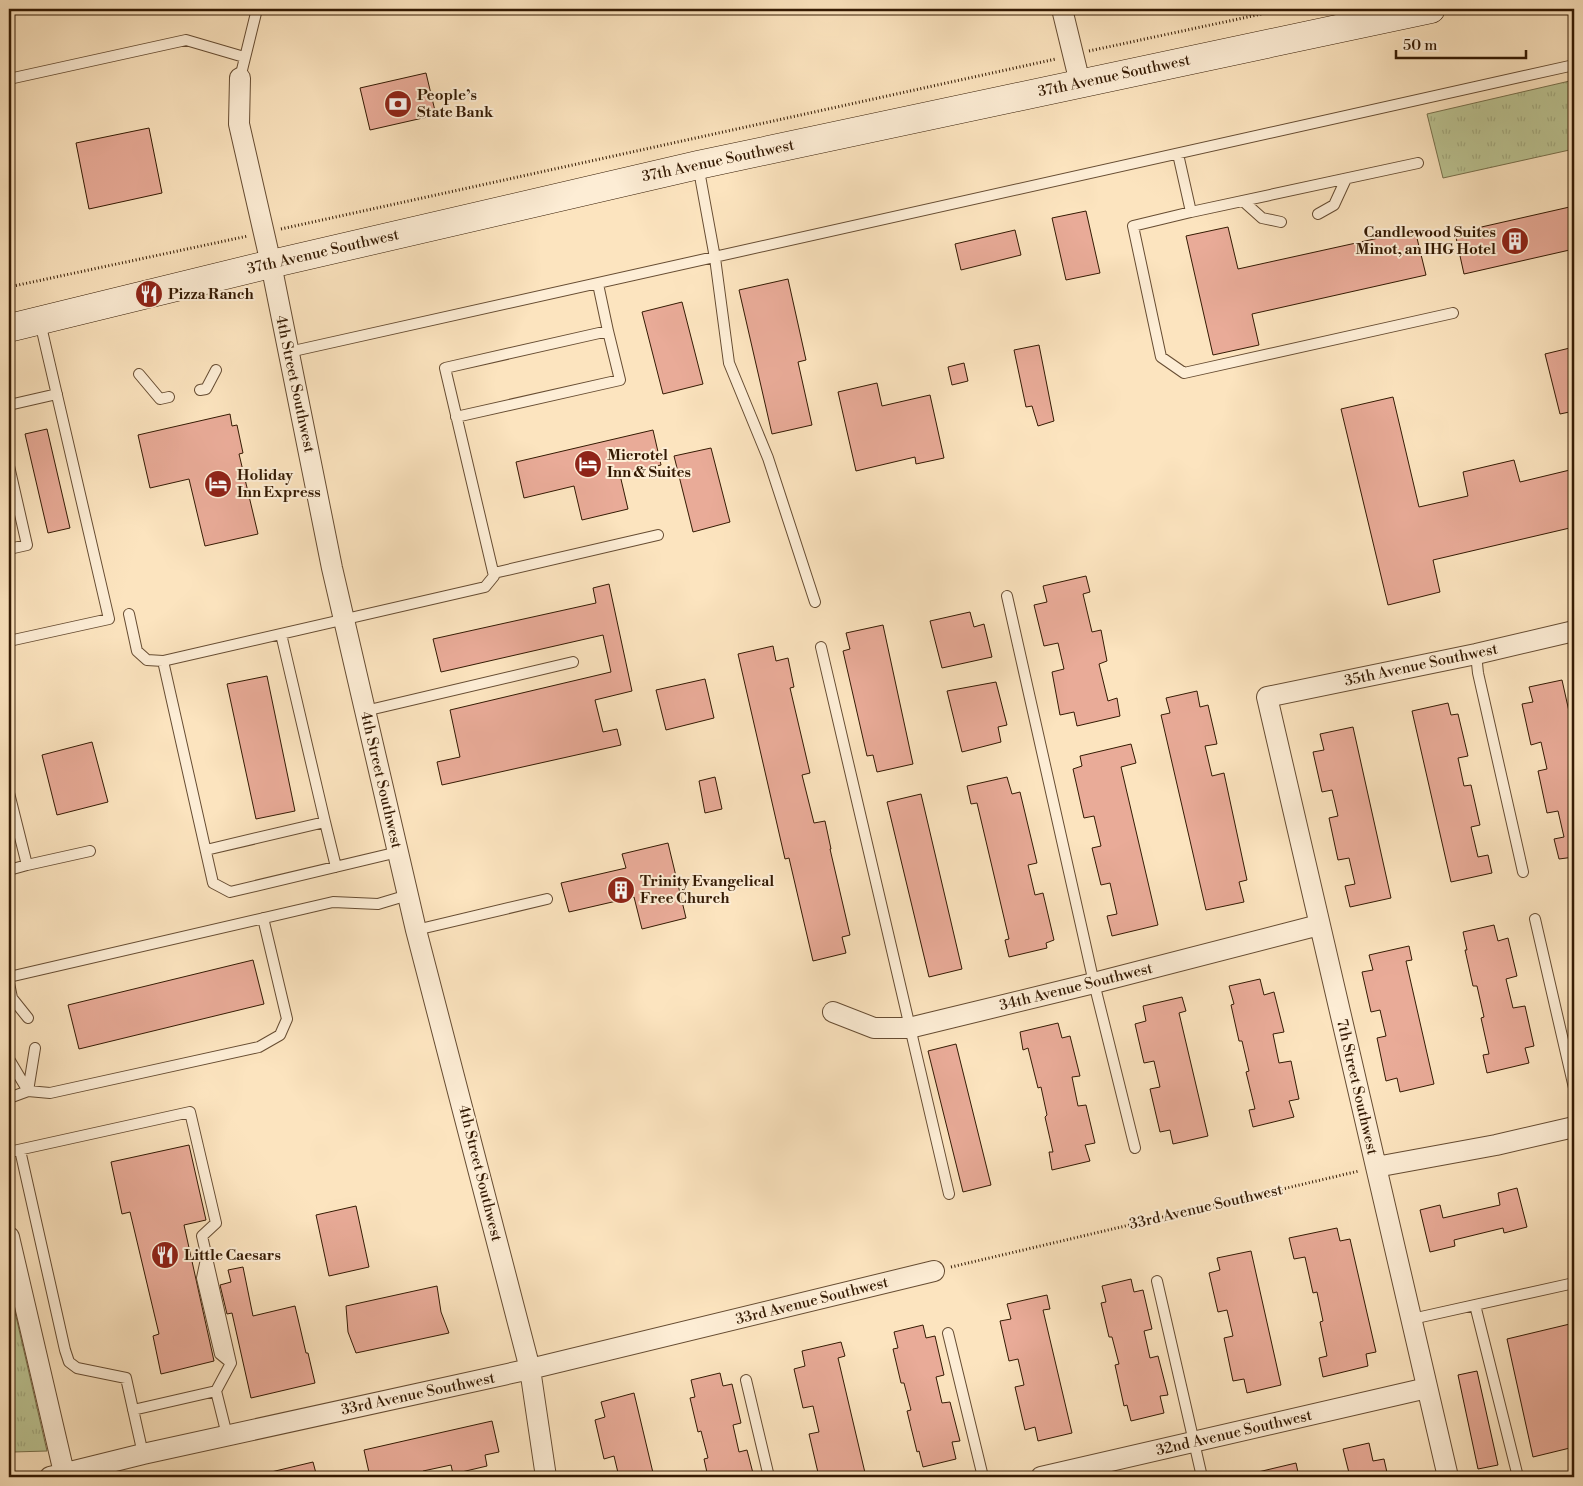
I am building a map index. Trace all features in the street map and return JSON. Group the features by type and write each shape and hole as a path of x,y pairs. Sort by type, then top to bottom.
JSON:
{"main road":[{"name":"37th Avenue Southwest","path":"9,328 270,264 698,164 1430,9"}],"street":[{"path":"1062,9 1080,83"},
{"name":"4th Street Southwest","path":"240,78 239,124 289,352 344,619 416,930 530,1369 546,1477"},
{"name":"35th Avenue Southwest","path":"1267,697 1476,654 1574,631"},
{"name":"7th Street Southwest","path":"1267,697 1448,1477"},
{"name":"34th Avenue Southwest","path":"833,1012 874,1028 909,1028 1094,983 1319,924"},
{"path":"1376,1167 1496,1145 1574,1127"},
{"path":"9,1237 60,1476"},
{"name":"33rd Avenue Southwest","path":"60,1476 144,1454 530,1369 934,1271"},
{"name":"32nd Avenue Southwest","path":"1041,1477 1427,1388"}],"lane":[{"path":"240,78 257,9"},
{"path":"9,79 186,40 244,57"},
{"path":"289,352 1574,65"},
{"path":"1178,154 1191,212"},
{"path":"1418,162 1134,226 1161,357 1184,373 1453,313"},
{"path":"698,164 715,258 728,363 768,458 815,602"},
{"path":"1318,214 1334,205 1346,179"},
{"path":"1243,201 1262,218 1281,222"},
{"path":"456,417 620,380 598,284"},
{"path":"9,641 109,619 40,321"},
{"path":"129,614 137,652 147,660 163,661 485,587 494,576 494,573 445,368 608,331"},
{"path":"200,390 206,389 216,370"},
{"path":"139,374 160,399 169,397"},
{"path":"9,406 57,394"},
{"path":"9,466 27,545 9,549"},
{"path":"494,573 658,535"},
{"path":"1007,596 1094,983 1135,1148"},
{"path":"281,634 336,867"},
{"path":"821,647 949,1194"},
{"path":"1476,654 1478,674 1523,872"},
{"path":"163,661 213,883 230,892 398,852"},
{"path":"365,712 573,662"},
{"path":"9,793 27,865"},
{"path":"206,850 325,822"},
{"path":"9,870 90,851"},
{"path":"9,977 333,902 378,904 408,895"},
{"path":"416,930 548,899"},
{"path":"9,1098 28,1091 50,1094 259,1047 280,1036 287,1019 263,918"},
{"path":"1534,919 1574,1088"},
{"path":"9,983 10,1001 28,1018"},
{"path":"28,1091 34,1048"},
{"path":"9,1059 28,1091"},
{"path":"9,1152 190,1112 216,1224 202,1236 231,1363 216,1391 227,1436"},
{"path":"20,1150 69,1362 77,1368 126,1378 144,1454"},
{"path":"1157,1280 1202,1477"},
{"path":"1412,1319 1574,1283"},
{"path":"1475,1305 1518,1477"},
{"path":"948,1333 983,1477"},
{"path":"746,1380 769,1477"},
{"path":"133,1410 216,1391"}],"path":[{"path":"1087,52 1285,9"},
{"path":"299,225 1050,60"},
{"path":"9,287 231,239"},
{"name":"33rd Avenue Southwest","path":"934,1271 1376,1167"}],"green space":[{"path":"1574,80 1574,149 1443,178 1427,114"},
{"path":"9,1286 47,1451 13,1452 9,1435"}],"building":[{"path":"426,73 436,115 370,130 360,88"},
{"path":"149,128 162,193 89,209 76,143"},
{"name":"Candlewood Suites Minot, an IHG Hotel","path":"1574,206 1574,249 1464,274 1455,233"},
{"path":"1086,211 1100,273 1066,280 1052,218"},
{"path":"1228,227 1238,269 1415,230 1426,275 1252,314 1259,345 1213,355 1186,236"},
{"path":"1015,230 1021,255 961,270 955,244"},
{"path":"788,279 806,360 798,362 812,425 772,434 739,290"},
{"path":"682,302 703,384 663,394 642,312"},
{"path":"1039,345 1054,421 1038,426 1032,406 1026,407 1014,350"},
{"path":"1574,347 1574,411 1560,414 1545,354"},
{"path":"964,363 968,381 952,385 948,367"},
{"path":"877,383 882,406 930,395 944,458 916,464 915,457 856,471 838,392"},
{"path":"1393,397 1419,507 1468,496 1463,472 1514,460 1520,482 1574,469 1574,527 1433,560 1440,592 1388,605 1341,409"},
{"name":"Holiday Inn Express","path":"230,414 232,426 237,425 243,453 239,454 258,534 205,546 189,479 150,488 138,435"},
{"path":"47,429 70,528 48,533 25,434"},
{"name":"Microtel Inn & Suites","path":"653,430 661,465 620,475 628,509 582,520 574,486 524,498 516,462"},
{"path":"711,448 730,522 693,532 674,456"},
{"path":"1086,576 1090,592 1083,594 1092,632 1101,630 1107,661 1099,664 1108,701 1117,698 1120,716 1077,726 1074,712 1060,715 1052,672 1064,669 1058,643 1044,646 1034,605 1047,602 1043,586"},
{"path":"609,584 632,691 595,700 603,732 617,729 621,745 442,785 437,762 460,757 450,710 611,672 603,635 441,672 433,639 596,603 593,588"},
{"path":"970,612 974,627 984,624 992,657 942,668 930,621"},
{"path":"883,625 913,764 877,772 873,755 867,756 843,651 850,649 846,633"},
{"path":"773,646 776,661 788,658 794,687 790,688 810,773 802,775 814,823 825,821 850,935 842,937 846,953 813,961 789,858 785,859 738,654"},
{"path":"267,676 295,811 256,819 227,684"},
{"path":"705,679 714,718 666,730 656,690"},
{"path":"1562,680 1574,734 1574,857 1559,859 1554,839 1564,837 1558,811 1547,813 1538,771 1547,769 1541,742 1531,745 1522,704 1533,702 1529,687"},
{"path":"996,682 1007,725 998,727 1001,742 962,752 947,691"},
{"path":"1197,691 1200,707 1208,705 1217,744 1205,746 1212,776 1224,773 1247,880 1239,882 1244,902 1206,910 1161,715 1170,713 1166,698"},
{"path":"1448,703 1451,715 1458,714 1468,756 1458,758 1464,786 1471,785 1480,825 1471,827 1478,857 1488,855 1492,873 1451,882 1412,711"},
{"path":"1353,727 1391,898 1350,907 1345,886 1355,884 1349,858 1338,860 1329,818 1338,816 1332,790 1322,792 1313,752 1324,750 1320,734"},
{"path":"92,742 108,802 57,815 42,755"},
{"path":"1131,744 1136,763 1121,767 1158,925 1112,936 1107,916 1117,914 1110,883 1101,885 1092,848 1101,846 1094,816 1084,818 1073,769 1082,766 1080,756"},
{"path":"715,777 722,809 705,813 699,781"},
{"path":"1007,777 1012,794 1020,792 1037,863 1028,865 1035,895 1043,893 1054,940 1046,943 1047,948 1009,957 1005,940 1009,939 977,803 971,804 967,786"},
{"path":"921,794 962,969 929,977 887,802"},
{"name":"Trinity Evangelical Free Church","path":"668,843 686,918 642,929 634,897 569,912 561,883 626,868 622,854"},
{"path":"1494,925 1498,941 1508,938 1517,976 1506,979 1513,1008 1525,1006 1534,1046 1525,1048 1529,1063 1487,1073 1483,1055 1489,1054 1481,1018 1484,1017 1477,986 1473,986 1463,932"},
{"path":"1409,946 1412,960 1406,961 1434,1084 1400,1092 1397,1078 1386,1081 1377,1038 1386,1036 1380,1010 1371,1012 1362,972 1373,970 1369,955"},
{"path":"253,960 264,1004 79,1049 68,1005"},
{"path":"1260,979 1264,995 1274,992 1284,1032 1273,1034 1279,1063 1291,1061 1299,1099 1289,1101 1294,1117 1253,1127 1249,1110 1255,1109 1246,1072 1249,1071 1242,1041 1239,1041 1231,1005 1234,1004 1229,986"},
{"path":"1182,997 1186,1011 1179,1013 1208,1136 1173,1144 1170,1130 1160,1132 1150,1089 1160,1087 1154,1061 1144,1063 1135,1024 1146,1021 1143,1006"},
{"path":"1058,1023 1062,1038 1070,1036 1080,1076 1072,1077 1078,1106 1086,1105 1095,1143 1085,1145 1090,1161 1052,1170 1049,1152 1053,1152 1045,1117 1047,1115 1041,1087 1038,1088 1028,1048 1023,1050 1020,1032"},
{"path":"956,1044 991,1185 963,1192 928,1051"},
{"path":"189,1145 206,1220 184,1225 214,1361 161,1374 153,1336 159,1334 130,1212 122,1214 111,1162"},
{"path":"1517,1188 1527,1227 1504,1233 1503,1228 1454,1240 1455,1246 1430,1252 1420,1210 1440,1205 1443,1218 1500,1205 1498,1193"},
{"path":"356,1206 369,1267 329,1276 316,1215"},
{"path":"1337,1228 1340,1241 1350,1239 1376,1352 1366,1354 1368,1366 1323,1377 1319,1358 1327,1356 1320,1322 1323,1321 1317,1292 1313,1293 1305,1257 1294,1259 1289,1238"},
{"path":"1251,1251 1281,1385 1247,1393 1244,1379 1233,1381 1224,1338 1233,1336 1227,1310 1218,1312 1209,1273 1220,1270 1217,1258"},
{"path":"243,1267 253,1316 295,1306 315,1383 251,1398 232,1313 227,1314 220,1285 231,1282 228,1270"},
{"path":"1131,1279 1134,1292 1143,1290 1152,1329 1144,1331 1150,1358 1158,1356 1168,1395 1160,1396 1164,1413 1131,1421 1127,1405 1124,1406 1115,1365 1119,1364 1112,1337 1109,1337 1101,1303 1106,1302 1102,1286"},
{"path":"437,1286 441,1312 449,1333 356,1353 348,1332 346,1306"},
{"path":"1047,1295 1050,1309 1043,1310 1072,1433 1038,1441 1035,1427 1025,1430 1015,1387 1024,1385 1018,1359 1009,1361 1000,1321 1011,1319 1007,1304"},
{"path":"1574,1323 1574,1447 1533,1457 1507,1339"},
{"path":"923,1325 926,1338 935,1336 944,1375 936,1377 942,1403 950,1402 960,1441 952,1442 956,1459 923,1467 919,1451 917,1452 907,1411 911,1410 904,1383 901,1383 893,1349 898,1348 894,1332"},
{"path":"841,1342 845,1356 838,1358 866,1477 819,1477 809,1434 819,1432 813,1406 803,1408 794,1369 805,1366 802,1351"},
{"path":"1477,1371 1498,1465 1478,1469 1458,1375"},
{"path":"720,1373 723,1386 732,1384 741,1423 733,1425 739,1452 747,1450 754,1477 708,1477 704,1459 708,1458 701,1431 698,1432 690,1398 695,1397 691,1380"},
{"path":"634,1393 654,1477 619,1477 614,1456 604,1459 595,1420 605,1417 601,1402"},
{"path":"492,1421 499,1452 485,1455 487,1466 453,1474 451,1465 423,1471 424,1477 370,1477 364,1450"},
{"path":"1369,1443 1373,1461 1384,1459 1388,1477 1350,1477 1343,1449"},
{"path":"313,1462 317,1477 271,1477 271,1472"},
{"path":"1296,1463 1299,1477 1258,1477 1258,1472"}],"place":[{"name":"People’s State Bank","path":"398,104"},
{"name":"Candlewood Suites Minot, an IHG Hotel","path":"1515,241"},
{"name":"Pizza Ranch","path":"149,294"},
{"name":"Microtel Inn & Suites","path":"588,464"},
{"name":"Holiday Inn Express","path":"218,484"},
{"name":"Trinity Evangelical Free Church","path":"621,890"},
{"name":"Little Caesars","path":"165,1255"}]}
